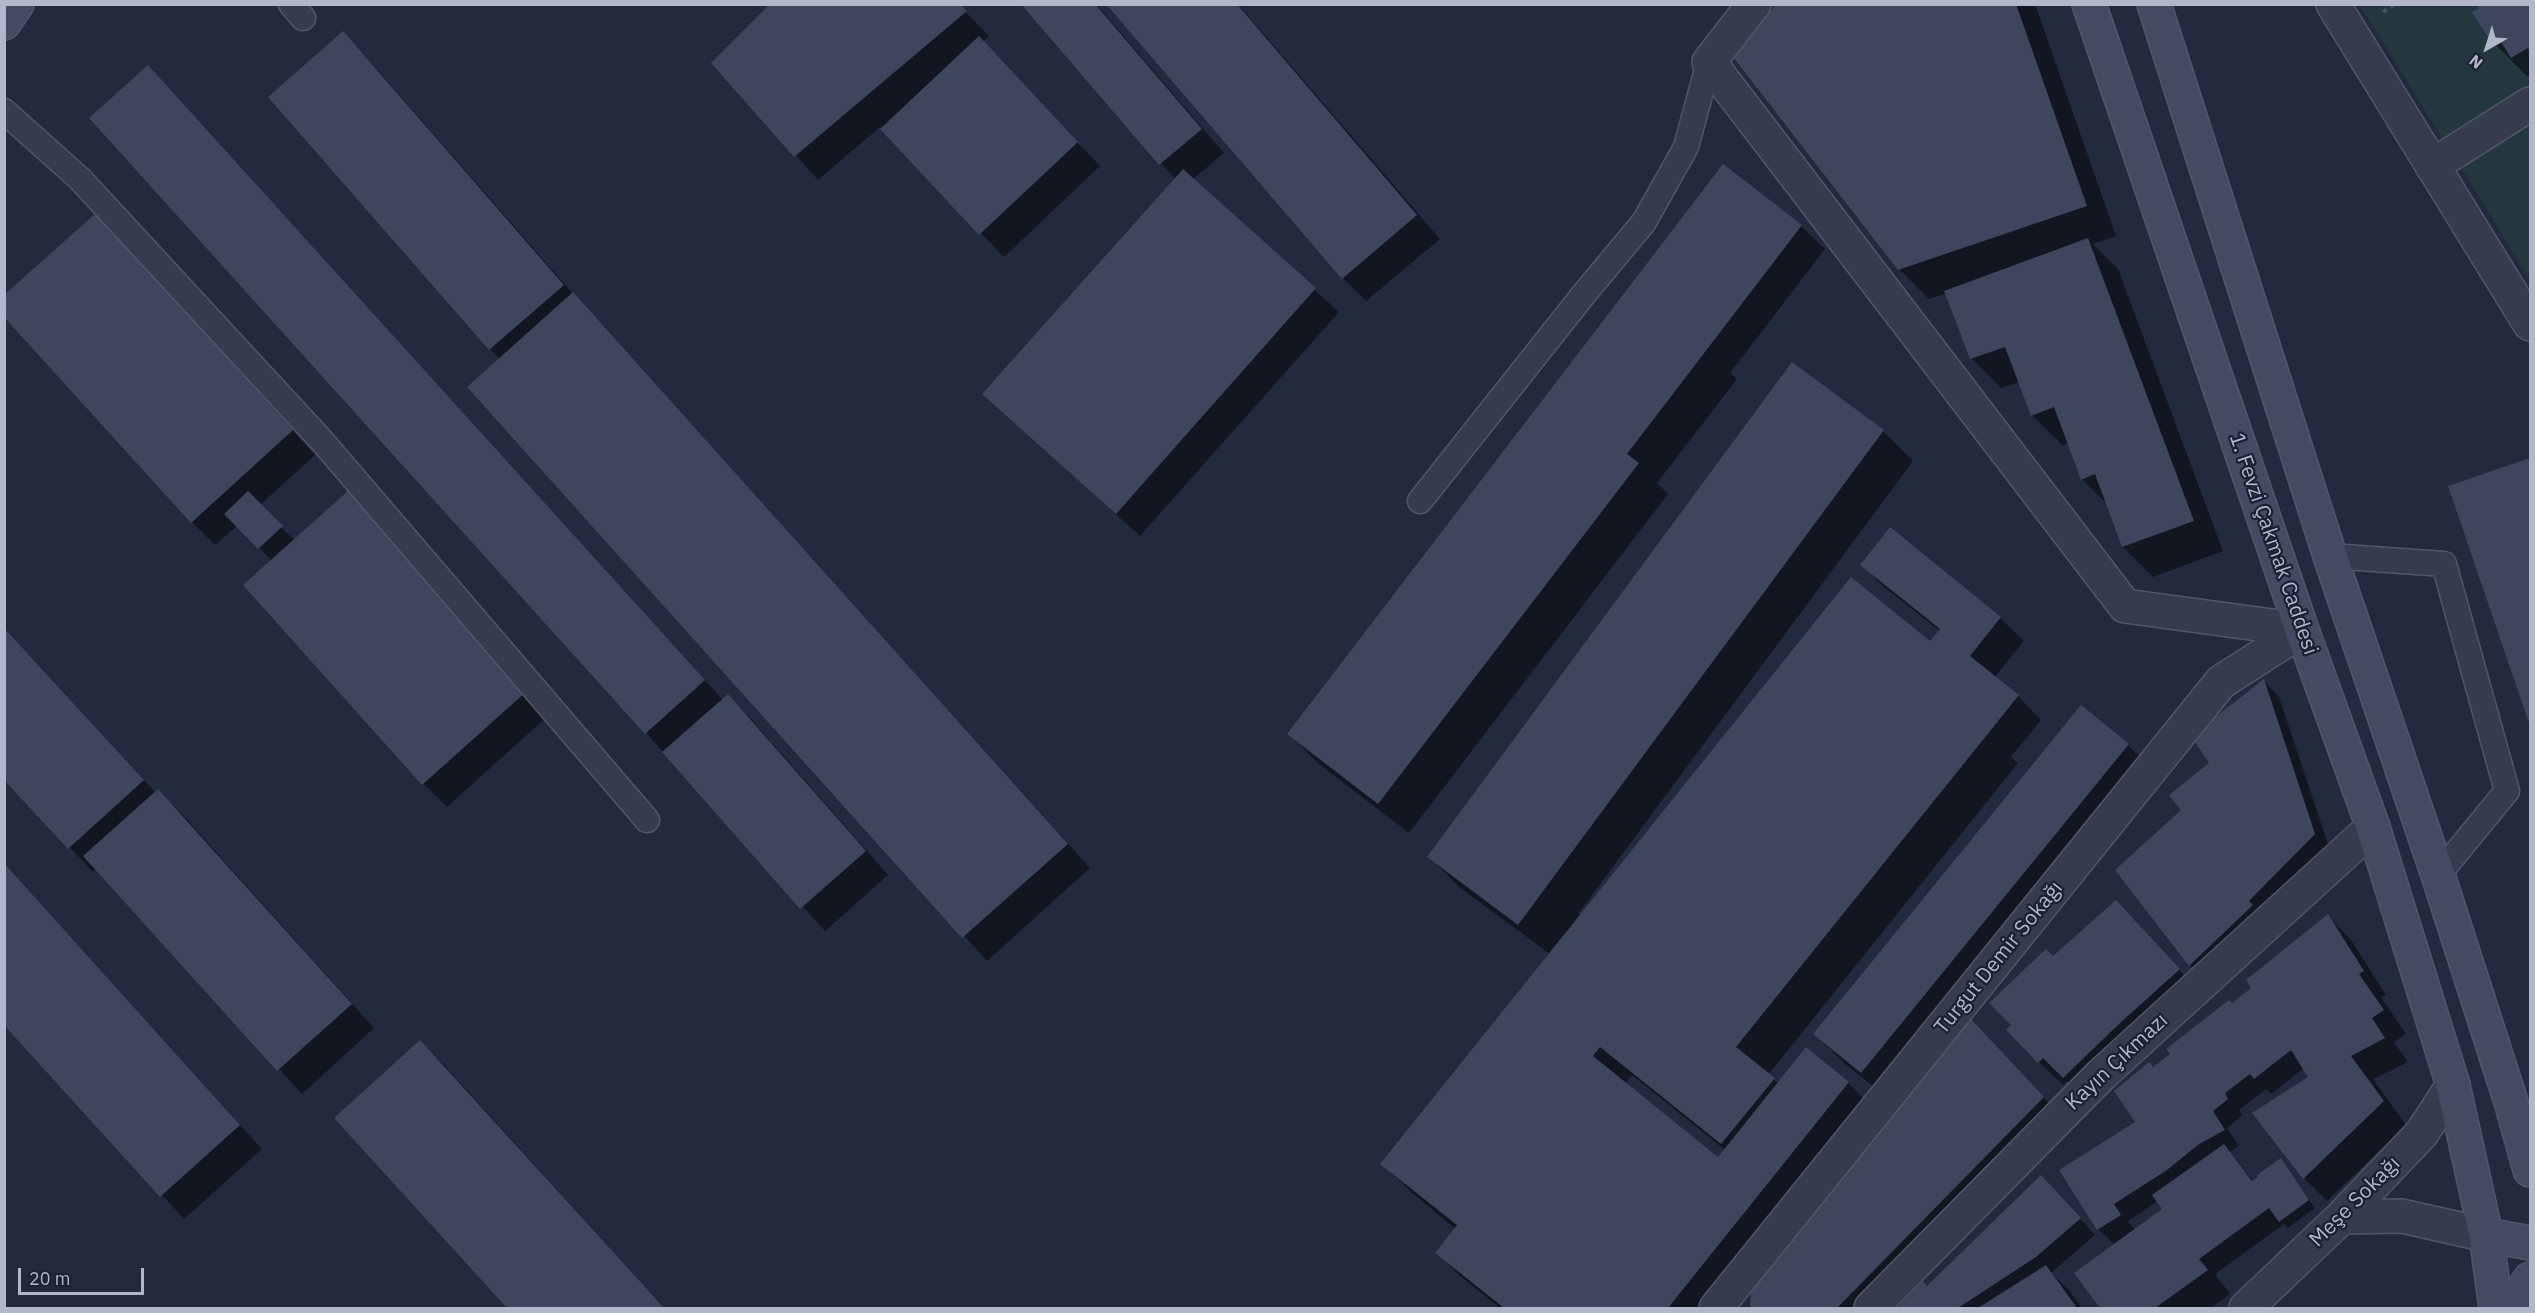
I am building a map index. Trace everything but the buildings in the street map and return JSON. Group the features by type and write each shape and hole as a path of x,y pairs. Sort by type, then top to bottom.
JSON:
{"main road":[{"path":"4,22 17,4"},
{"name":"1. Fevzi Çakmak Caddesi","path":"2089,4 2302,630 2373,827 2453,1085 2486,1235 2496,1308"},
{"path":"2154,4 2330,556 2521,1117 2530,1170"},
{"path":"2486,1235 2530,1243"},
{"path":"2511,1308 2530,1279"}],"street":[{"path":"1754,4 1709,62 2125,606 2302,630"},
{"path":"2333,4 2530,324"},
{"path":"2432,166 2530,104"},
{"name":"Turgut Demir Sokağı","path":"1716,1308 2221,682 2302,630"},
{"name":"Kayın Çıkmazı","path":"1871,1308 2101,1075 2373,827"},
{"name":"Meşe Sokağı","path":"2246,1308 2342,1217 2422,1133 2453,1085"},
{"path":"2342,1217 2402,1216 2486,1235"}],"lane":[{"path":"1420,501 1644,222 1686,147 1709,62"},
{"path":"4,111 80,179 322,441 647,820"},
{"path":"2330,556 2444,564 2507,791 2438,875"}],"shaded area":[{"path":"2360,5 2530,5 2530,87 2444,141"},
{"path":"2530,121 2530,281 2460,165"}]}
